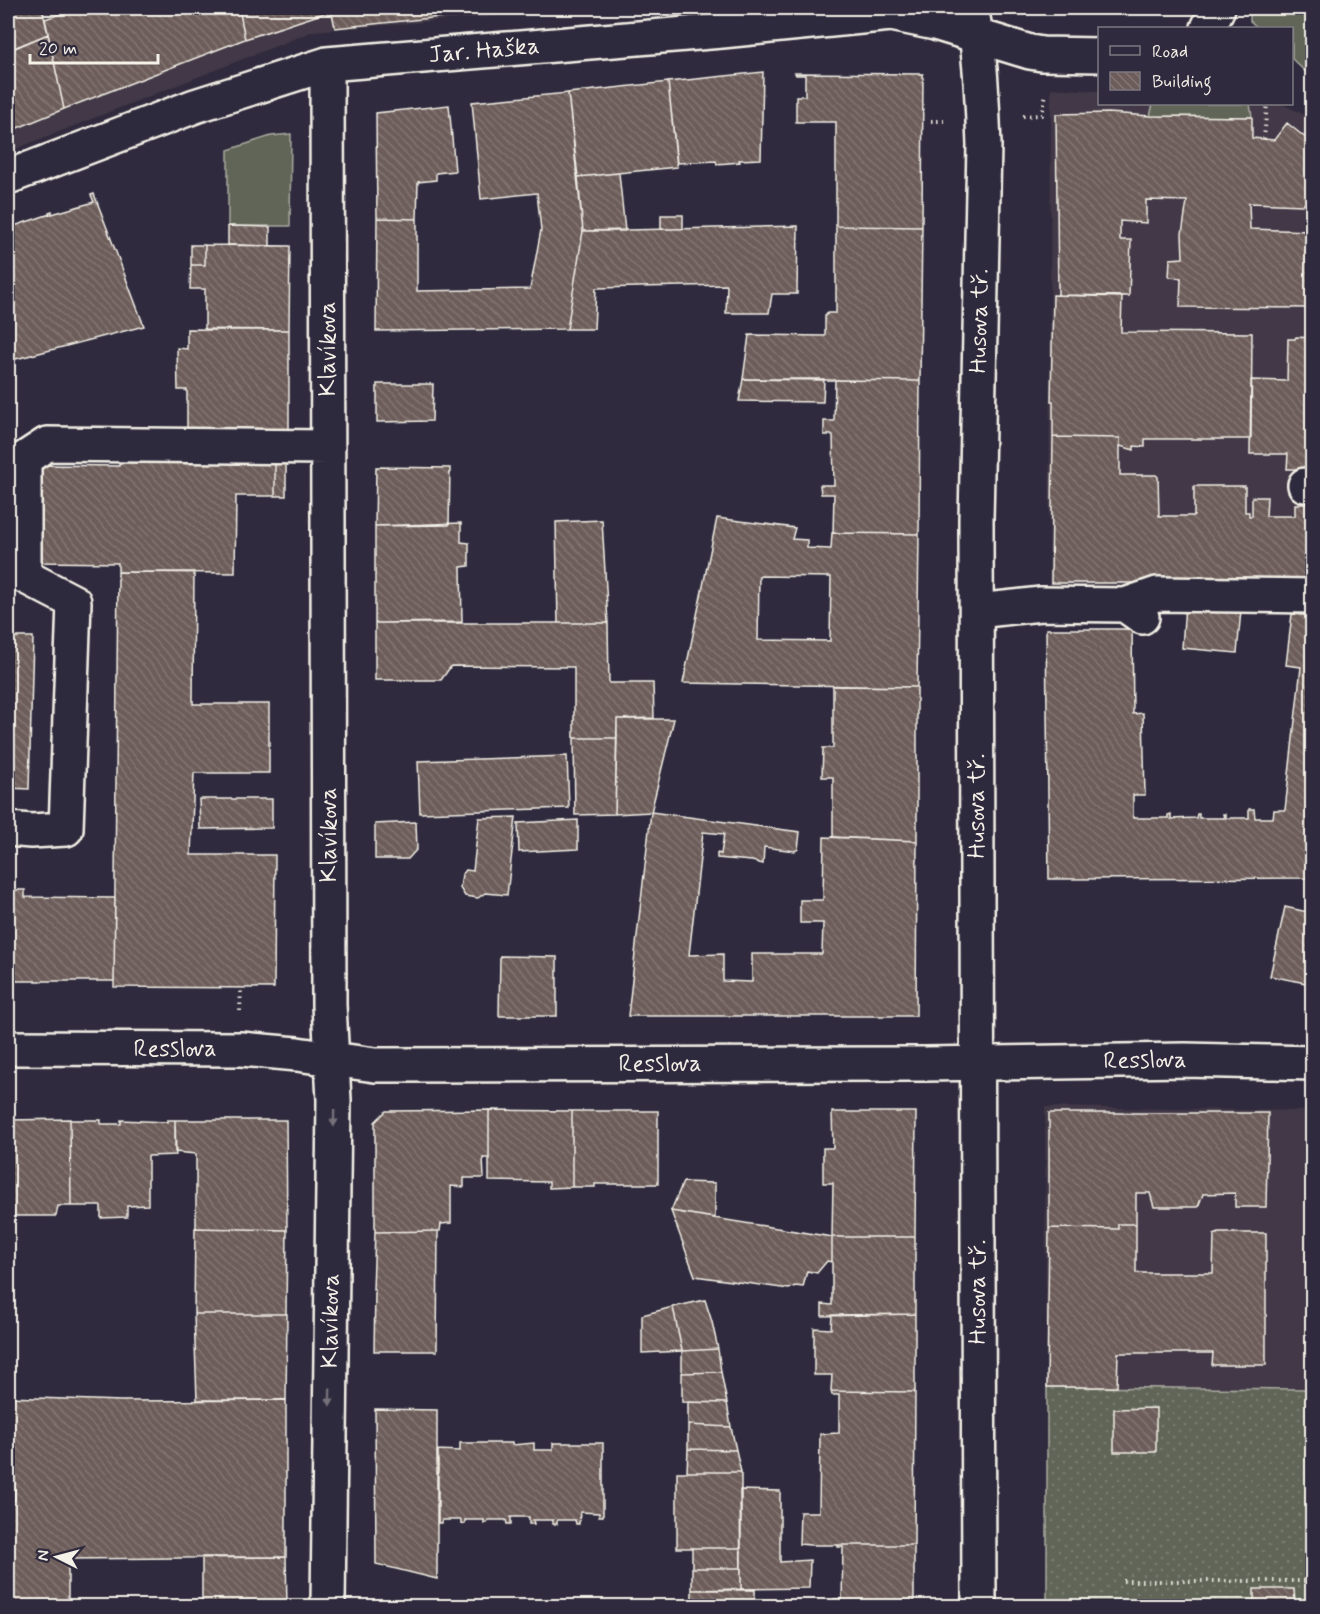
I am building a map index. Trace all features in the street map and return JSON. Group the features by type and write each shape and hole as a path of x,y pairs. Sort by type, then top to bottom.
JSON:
{"street":[{"path":"1208,27 1218,8"},
{"name":"Jar. Haška","path":"8,177 195,106 327,64 733,30 891,14 935,22 974,21 1042,54 1098,54"},
{"name":"Husova tř.","path":"974,21 982,85 984,146 976,508 979,1606"},
{"name":"Klavíkova","path":"327,64 329,1005 334,1100 328,1606"},
{"path":"8,829 32,831 66,829 74,602 24,576 24,459 47,444 328,447"},
{"path":"977,611 1041,604 1133,611 1157,594 1312,596"},
{"name":"Resslova","path":"8,1048 241,1049 375,1065 1185,1060 1312,1064"}],"path":[{"path":"1051,13 1135,8"},
{"path":"1023,116 1042,114 1047,95"},
{"path":"1264,139 1267,105"},
{"path":"931,121 951,120"},
{"path":"241,988 241,994"},
{"path":"1123,1581 1312,1581"}],"shaded area":[{"path":"8,8 593,8 314,31 8,152"},
{"path":"1051,88 1098,91 1098,105 1284,105 1305,115 1312,106 1312,592 1049,591"},
{"path":"1045,1107 1312,1111 1312,1606 1047,1606"}],"green space":[{"path":"1250,8 1312,8 1312,78 1293,60 1293,27 1257,27 1250,21"},
{"path":"1153,105 1250,105 1252,117 1150,116"},
{"path":"291,134 290,226 228,226 228,150 271,136"},
{"path":"1047,1387 1312,1389 1312,1606 1047,1606"}],"building":[{"path":"8,8 42,8 48,34 9,50"},
{"path":"78,8 239,8 245,39 64,109 45,19"},
{"path":"239,8 331,8 331,11 245,39"},
{"path":"331,8 528,8 335,28"},
{"path":"48,34 64,109 8,132 8,51"},
{"path":"763,72 761,159 717,164 716,161 677,163 668,82"},
{"path":"795,73 923,74 922,227 836,226 836,122 796,122 796,96 805,96 805,75"},
{"path":"668,82 677,167 578,177 568,93"},
{"path":"568,93 583,231 567,329 376,331 377,218 417,219 417,291 530,289 541,230 537,193 481,199 472,102"},
{"path":"449,105 455,171 436,173 436,180 418,182 417,219 377,218 376,113"},
{"path":"1109,113 1150,116 1252,117 1252,138 1274,140 1287,123 1312,143 1312,199 1310,198 1303,205 1249,203 1250,229 1312,231 1312,308 1180,307 1181,278 1169,277 1170,259 1183,258 1182,234 1187,201 1146,200 1146,223 1120,221 1120,240 1131,240 1129,296 1058,295 1056,114"},
{"path":"619,173 625,231 583,231 578,177"},
{"path":"94,194 144,326 8,361 8,228 50,214 49,212 52,211 52,214 94,202 91,195"},
{"path":"661,215 683,215 683,229 661,229"},
{"path":"228,226 270,227 270,246 228,245"},
{"path":"798,226 797,294 772,294 769,313 726,313 727,285 596,288 594,329 567,329 583,231"},
{"path":"836,226 922,227 920,381 743,379 749,335 825,336 825,316 828,313 836,313"},
{"path":"191,245 205,245 205,265 191,265"},
{"path":"205,245 290,246 289,330 205,330 205,289 190,289 191,265 205,265"},
{"path":"1053,295 1122,297 1121,332 1252,333 1251,439 1145,439 1145,447 1134,446 1134,450 1120,446 1120,438 1053,437 1053,401 1051,401"},
{"path":"187,329 289,330 289,432 187,432 187,390 178,390 177,348 187,349"},
{"path":"1312,338 1312,469 1287,469 1288,454 1250,454 1251,380 1287,381 1288,339"},
{"path":"743,379 824,379 823,402 739,401"},
{"path":"835,380 920,381 919,534 833,533 834,494 821,494 820,485 834,485 833,435 824,435 824,421 834,421"},
{"path":"377,384 433,384 432,421 377,422"},
{"path":"1053,437 1120,438 1120,475 1156,475 1158,477 1159,516 1194,516 1194,486 1245,486 1245,512 1249,512 1249,516 1252,516 1252,497 1267,497 1266,516 1295,516 1295,504 1312,504 1312,583 1051,583"},
{"path":"119,455 275,456 275,496 236,496 235,573 118,572 118,563 38,562 38,465 119,466"},
{"path":"286,455 286,496 275,496 275,456"},
{"path":"376,467 450,468 449,525 375,526"},
{"path":"717,518 795,528 792,539 807,540 807,548 831,549 832,533 919,534 917,687 683,683","holes":["759,576 831,577 830,641 758,640"]},
{"path":"602,520 608,623 558,623 556,522"},
{"path":"461,523 461,542 469,543 469,566 461,567 462,622 375,623 375,526"},
{"path":"118,572 194,572 193,704 269,704 269,773 194,773 191,855 275,855 274,988 114,987"},
{"path":"1185,605 1241,610 1237,653 1182,648"},
{"path":"1292,614 1312,616 1312,878 1049,879 1046,629 1132,629 1133,714 1143,713 1145,795 1133,795 1133,818 1168,818 1171,814 1171,819 1196,818 1199,814 1199,818 1224,818 1223,814 1225,814 1226,818 1249,818 1249,809 1254,809 1255,818 1273,818 1274,810 1285,810 1301,667 1286,665"},
{"path":"375,623 608,623 609,683 653,683 654,718 617,719 617,738 574,738 574,667 451,666 441,680 375,680"},
{"path":"8,637 33,637 29,789 8,788"},
{"path":"833,686 917,687 917,841 833,837 833,777 822,777 823,748 833,748"},
{"path":"617,719 674,719 651,812 615,814"},
{"path":"574,738 617,738 615,814 575,815"},
{"path":"567,756 569,808 420,813 418,761"},
{"path":"199,799 272,799 272,828 200,829"},
{"path":"651,812 800,832 798,849 795,851 764,847 763,864 717,858 717,853 721,854 724,834 703,832 689,955 723,954 723,981 752,982 752,954 822,954 823,923 800,923 800,900 823,900 824,837 917,841 916,1016 628,1016"},
{"path":"516,817 507,895 485,893 478,898 465,896 460,888 462,874 466,870 473,871 479,818"},
{"path":"578,820 578,849 519,852 518,823"},
{"path":"416,822 417,849 408,859 375,859 375,824"},
{"path":"8,890 25,890 25,897 115,898 114,981 8,981"},
{"path":"1285,907 1312,913 1311,984 1270,976"},
{"path":"500,956 557,957 557,1016 499,1016"},
{"path":"489,1110 572,1111 572,1187 549,1188 549,1182 489,1181"},
{"path":"489,1110 489,1158 483,1158 484,1178 464,1178 464,1187 451,1186 451,1223 441,1224 440,1231 375,1232 375,1122 386,1111"},
{"path":"572,1111 658,1111 658,1184 595,1184 595,1187 572,1187"},
{"path":"832,1112 916,1112 915,1237 832,1237 833,1183 823,1183 823,1148 833,1148"},
{"path":"1049,1113 1268,1113 1266,1207 1235,1207 1235,1193 1203,1194 1198,1207 1154,1207 1150,1193 1136,1193 1136,1224 1118,1224 1118,1229 1049,1228"},
{"path":"70,1119 71,1206 58,1206 56,1216 8,1216 8,1120"},
{"path":"70,1120 101,1120 101,1124 121,1124 121,1120 167,1122 167,1120 175,1120 176,1155 148,1156 148,1205 127,1206 127,1217 101,1218 101,1206 71,1206"},
{"path":"175,1120 286,1120 287,1230 196,1228 196,1154 175,1152"},
{"path":"683,1182 715,1183 715,1218 671,1211"},
{"path":"671,1211 832,1237 832,1262 827,1261 817,1273 807,1271 803,1287 795,1286 789,1289 695,1276"},
{"path":"1118,1224 1136,1224 1136,1273 1213,1273 1214,1235 1219,1233 1266,1233 1266,1365 1212,1365 1213,1353 1118,1353 1117,1387 1047,1387 1049,1228 1118,1229"},
{"path":"195,1228 287,1230 286,1314 194,1314"},
{"path":"438,1231 437,1351 374,1351 375,1232"},
{"path":"832,1237 915,1237 915,1314 822,1316 822,1304 832,1305"},
{"path":"705,1300 718,1349 682,1351 673,1307"},
{"path":"673,1307 682,1351 642,1353 642,1315"},
{"path":"194,1314 287,1314 286,1400 197,1400"},
{"path":"915,1314 915,1392 831,1391 832,1375 814,1375 814,1328 831,1329 832,1315"},
{"path":"718,1349 721,1372 682,1373 682,1351"},
{"path":"721,1372 727,1403 682,1402 682,1373"},
{"path":"831,1391 915,1392 914,1545 799,1544 800,1512 819,1512 820,1434 839,1433 839,1395 832,1395"},
{"path":"8,1397 121,1401 286,1400 286,1557 68,1559 68,1606 8,1606 8,1500 15,1500 14,1442 8,1442"},
{"path":"688,1402 727,1403 731,1427 688,1425"},
{"path":"1156,1408 1156,1452 1114,1452 1114,1409"},
{"path":"375,1409 437,1410 437,1579 376,1564"},
{"path":"688,1425 731,1427 736,1450 688,1449"},
{"path":"460,1443 512,1443 512,1445 534,1443 534,1450 553,1450 553,1443 603,1443 603,1516 599,1516 599,1513 580,1512 579,1524 576,1524 575,1520 557,1520 557,1524 553,1524 553,1520 533,1520 534,1524 529,1524 529,1517 511,1517 511,1524 507,1524 506,1520 488,1520 484,1524 484,1520 465,1520 465,1523 461,1524 461,1520 442,1520 442,1523 438,1523 438,1450 460,1451"},
{"path":"688,1449 736,1450 741,1472 687,1472"},
{"path":"677,1472 741,1472 741,1548 677,1548"},
{"path":"740,1490 780,1491 780,1562 810,1560 809,1588 741,1589"},
{"path":"838,1545 914,1545 914,1606 834,1606 834,1599 842,1599 843,1547 838,1547"},
{"path":"692,1548 741,1548 741,1568 692,1568"},
{"path":"202,1557 286,1557 287,1606 202,1606"},
{"path":"692,1568 741,1568 741,1589 692,1590"},
{"path":"1254,1589 1294,1589 1295,1602 1299,1602 1300,1599 1312,1600 1312,1606 1254,1606"},
{"path":"692,1590 755,1590 755,1606 692,1606"}]}
